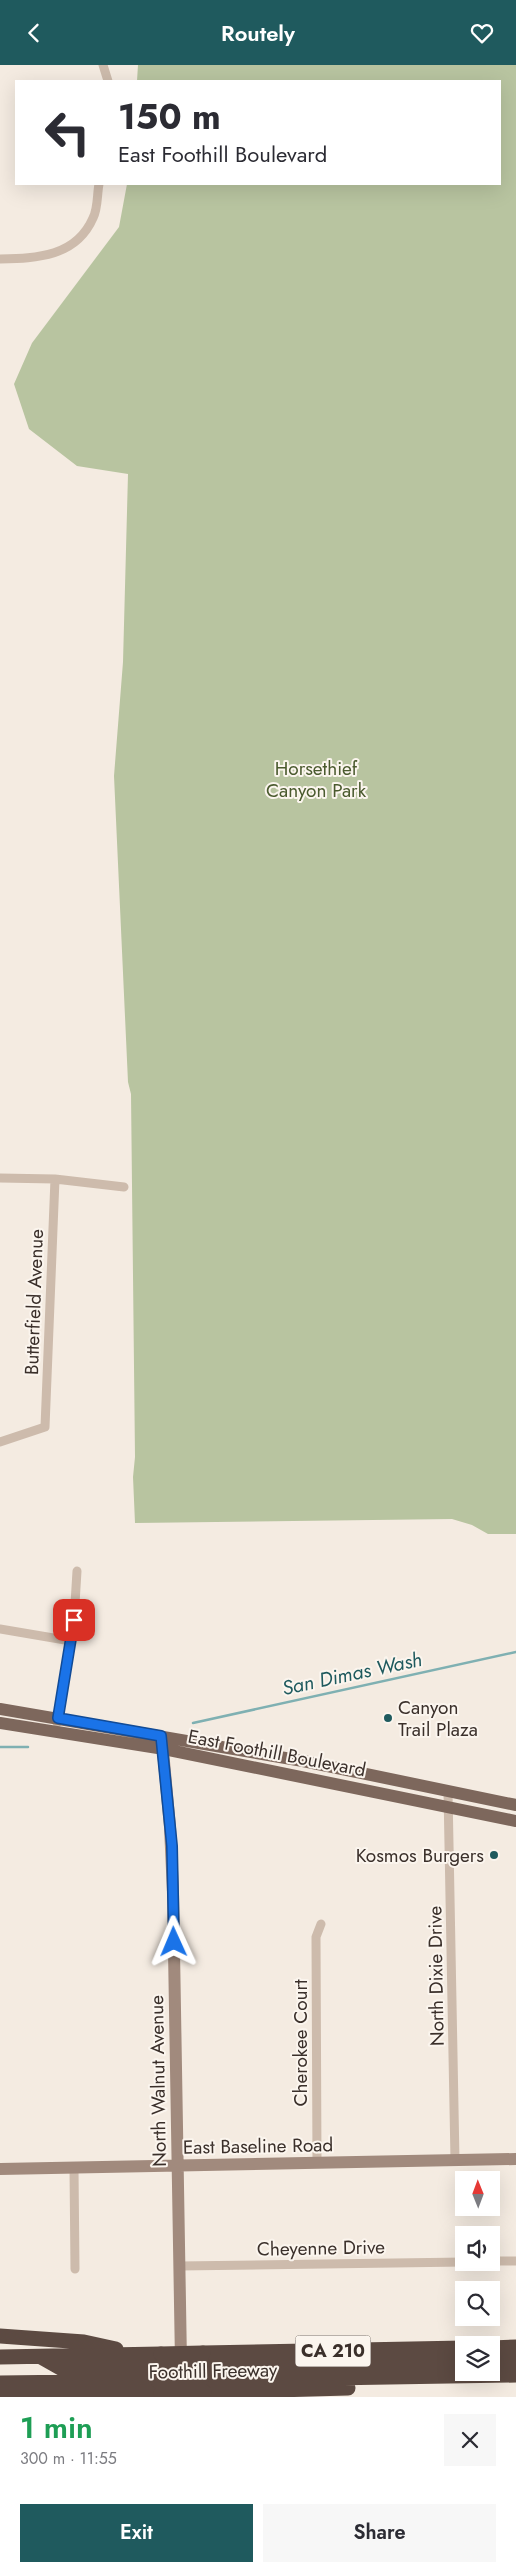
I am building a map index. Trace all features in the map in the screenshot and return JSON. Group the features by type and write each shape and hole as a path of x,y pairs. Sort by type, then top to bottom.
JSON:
{"highway":[{"path":"0,2337 84,2342 142,2354"},
{"path":"500,2348 516,2347"},
{"name":"Foothill Freeway","path":"0,2357 142,2354 160,2373 203,2373 455,2350"},
{"path":"40,2356 64,2370 160,2373"},
{"path":"500,2361 516,2361"},
{"path":"203,2373 455,2362"},
{"path":"0,2383 160,2373"},
{"path":"133,2397 160,2373"},
{"name":"Foothill Freeway","path":"0,2394 160,2373 516,2384"},
{"path":"203,2373 516,2375"}],"main road":[{"name":"East Foothill Boulevard","path":"0,1709 303,1761 516,1805"},
{"name":"East Foothill Boulevard","path":"0,1723 164,1749 516,1821"},
{"name":"North Walnut Avenue","path":"161,1736 164,1749 172,1846 182,2397"},
{"name":"East Baseline Road","path":"0,2169 516,2159"}],"street":[{"path":"103,65 108,80"},
{"path":"0,259 52,255 80,239 94,217 99,185"},
{"path":"0,1179 55,1179 124,1187"},
{"name":"Butterfield Avenue","path":"0,1442 45,1427 55,1179"},
{"path":"56,1731 71,1641 77,1571"},
{"path":"0,1629 71,1641"},
{"name":"North Dixie Drive","path":"448,1792 455,2160"},
{"name":"Cherokee Court","path":"317,2163 316,1937 321,1924"},
{"path":"74,2169 75,2269"},
{"path":"500,2261 516,2261"},
{"name":"Cheyenne Drive","path":"179,2267 455,2262"}],"green space":[{"name":"Horsethief Canyon Park","path":"138,65 516,65 516,1534 488,1534 472,1525 452,1519 135,1523 133,1477 135,1457 131,1094 128,1082 114,776 123,662 128,474 77,466 29,429 14,384 32,343 119,227 127,185 501,185 501,80 137,80"}],"waterway":[{"name":"San Dimas Wash","path":"193,1723 516,1652"},
{"name":"San Dimas Wash","path":"0,1747 28,1747"}],"place":[{"name":"Canyon Trail Plaza","path":"388,1718"},
{"name":"Kosmos Burgers","path":"494,1855"}],"route":[{"path":"74,1620 58,1718 161,1736 164,1749 172,1846 174,1942"}]}
